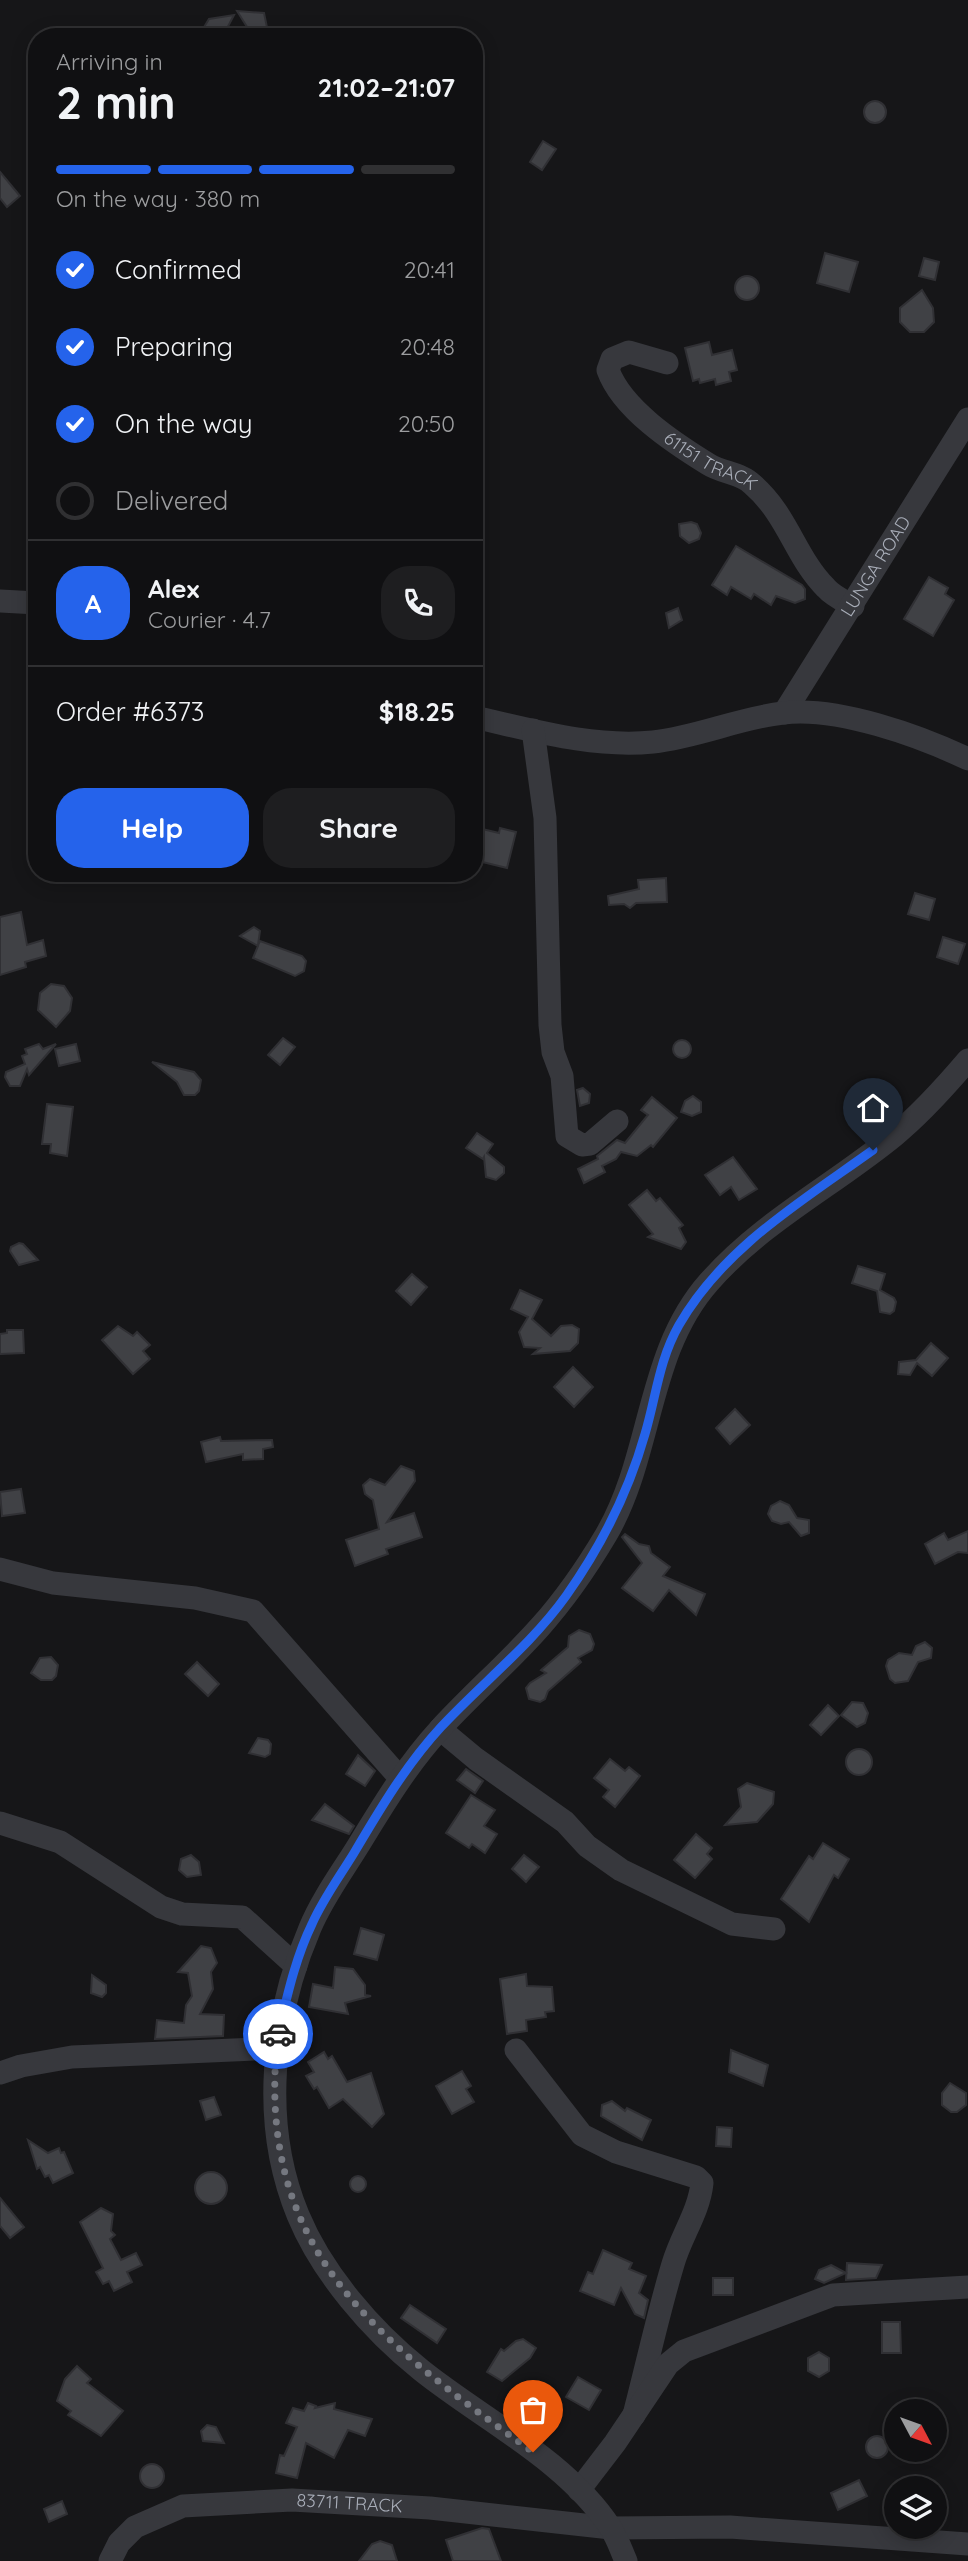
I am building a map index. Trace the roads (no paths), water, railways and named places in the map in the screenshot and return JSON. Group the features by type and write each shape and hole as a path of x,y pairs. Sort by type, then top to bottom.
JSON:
{"street":[{"name":"61151 TRACK","path":"667,363 629,352 612,359 608,370 621,391 650,421 710,465 753,484 784,518 819,581 829,591 853,606"},
{"name":"LUNGA ROAD","path":"784,713 968,419"},
{"path":"0,601 28,603"},
{"path":"483,719 605,742 652,742 784,713 837,717 920,736 968,759"},
{"path":"533,730 545,818 550,1025 553,1052 562,1076 564,1125 567,1136 582,1145 601,1137 617,1121"},
{"path":"626,2561 611,2528 569,2479 417,2367 376,2327 320,2258 299,2217 284,2177 275,2099 277,2048 296,1966 312,1924 400,1778 440,1729 538,1630 565,1597 617,1515 646,1433 658,1373 678,1326 705,1286 742,1247 770,1223 895,1135 938,1095 968,1060"},
{"path":"0,1569 53,1583 195,1598 253,1611 400,1778"},
{"path":"440,1729 565,1822 587,1846 621,1870 732,1924 775,1929"},
{"path":"0,1823 60,1842 161,1907 182,1914 242,1917 296,1966"},
{"path":"0,2073 20,2066 72,2057 277,2048"},
{"path":"516,2050 582,2135 616,2152 696,2177 702,2183 698,2207 680,2241 672,2266 634,2415"},
{"path":"579,2490 668,2364 684,2351 741,2327 833,2295 968,2287"},
{"name":"83711 TRACK","path":"110,2561 119,2543 135,2527 183,2506 292,2500 430,2508 611,2528 730,2527 968,2544"}]}
